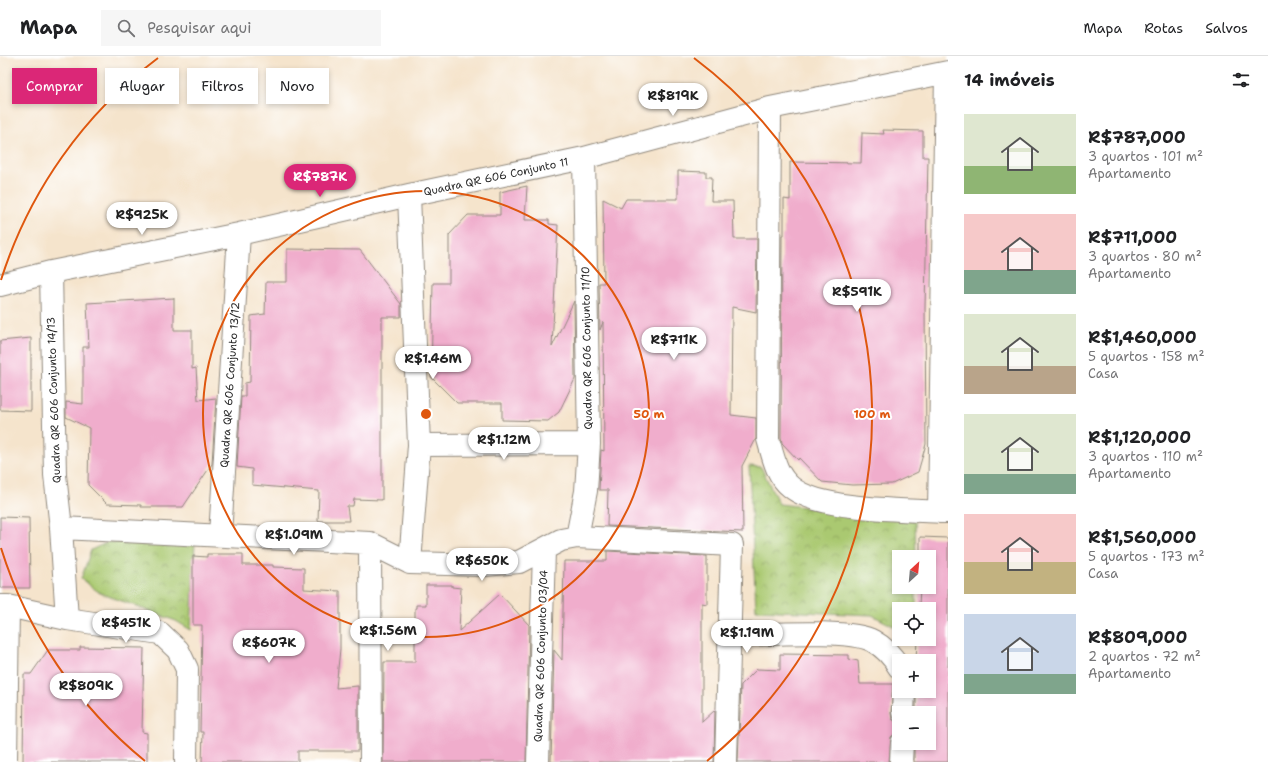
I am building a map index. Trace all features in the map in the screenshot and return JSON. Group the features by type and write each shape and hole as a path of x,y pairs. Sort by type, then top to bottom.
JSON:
{"street":[{"name":"Quadra QR 606 Conjunto 11","path":"0,285 51,272 239,234 409,195 584,158 770,108 947,73"},
{"path":"770,108 768,439 776,468 790,487 809,498 839,505 943,512 947,73"},
{"name":"Quadra QR 606 Conjunto 11/10","path":"578,537 586,491 588,444 584,158"},
{"path":"409,195 419,445 410,564"},
{"name":"Quadra QR 606 Conjunto 13/12","path":"220,535 239,234"},
{"name":"Quadra QR 606 Conjunto 14/13","path":"51,272 56,475 67,619"},
{"path":"419,445 588,444"},
{"path":"61,528 370,543 410,564 484,565 519,562 561,540 578,537 732,545 726,762"},
{"path":"370,543 371,762"},
{"name":"Quadra QR 606 Conjunto 03/04","path":"538,762 544,550"},
{"path":"6,762 4,606 67,619 160,633 178,650 187,669 186,762"},
{"path":"730,635 833,634 858,636 873,641 892,656"},
{"path":"901,762 902,750"}],"green space":[{"path":"749,466 761,467 779,504 915,520 916,550 892,550 892,594 916,594 916,602 892,602 892,625 872,615 756,610"},
{"path":"195,541 191,630 176,621 100,593 81,579 91,550 108,542"}],"building":[{"path":"883,130 923,131 923,157 928,157 925,308 926,444 918,472 892,484 852,485 822,482 782,443 781,437 782,235 784,235 784,199 790,200 790,162 861,163 862,133 884,134"},
{"path":"678,171 706,172 706,177 712,177 711,201 733,201 734,239 757,239 756,312 732,307 731,415 756,418 756,439 742,466 743,532 607,526 608,490 599,490 601,450 604,451 603,322 600,330 599,283 604,283 603,199 621,208 626,199 678,199"},
{"path":"527,186 525,220 549,220 549,224 558,225 552,347 574,301 575,379 559,412 548,421 502,420 502,403 457,403 431,377 433,283 449,283 449,235 468,215 500,215 500,192"},
{"path":"287,249 360,250 401,304 401,317 382,317 382,500 354,499 353,506 347,506 349,521 318,521 319,491 252,485 252,469 237,467 241,396 245,396 245,383 250,382 251,316 265,314 266,282 287,282"},
{"path":"174,298 174,330 192,330 192,369 196,368 198,400 216,398 212,464 183,507 141,507 141,505 107,504 88,485 89,428 66,417 66,402 83,404 83,347 89,347 87,303"},
{"path":"31,338 31,411 0,410 0,341"},
{"path":"0,517 29,518 30,588 0,588"},
{"path":"920,537 948,538 948,762 914,762 914,750 936,750 936,706 916,706 916,698 936,698 936,654 916,654 917,646 936,646 936,602 919,602 920,594 936,594 936,550 920,550"},
{"path":"607,551 707,556 707,604 702,603 702,722 715,710 714,762 551,762 554,650 562,660 564,561 607,561"},
{"path":"207,554 243,554 243,565 273,565 273,567 304,568 304,589 340,591 340,649 336,688 358,686 358,751 298,751 298,762 202,762 203,732 200,732 202,625 193,625 193,556 207,557"},
{"path":"426,585 452,585 452,587 461,588 459,631 500,594 529,625 526,762 383,762 384,662 415,662 415,608 416,605 426,605"},
{"path":"80,647 144,648 142,732 147,733 147,762 23,762 24,674 31,674 48,650 80,650"},
{"path":"780,654 849,655 849,659 858,661 860,684 892,684 892,736 889,762 738,762 741,685 757,669 780,670"}]}
